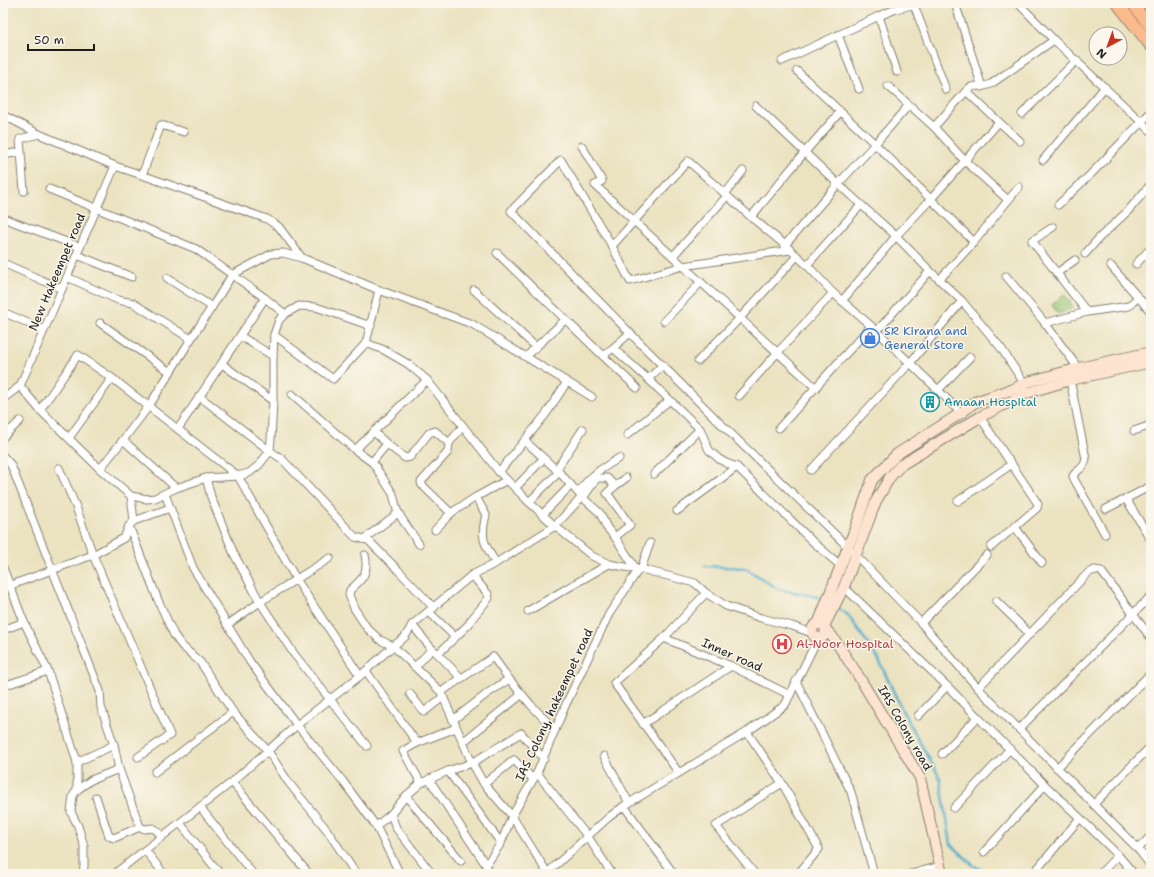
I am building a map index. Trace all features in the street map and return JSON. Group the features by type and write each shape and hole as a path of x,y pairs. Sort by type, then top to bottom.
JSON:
{"main road":[{"path":"1117,3 1151,46"},
{"path":"1132,3 1151,28"}],"street":[{"path":"955,3 982,87"},
{"path":"1018,3 1054,40 1151,131"},
{"path":"782,61 879,16 896,6 917,4 946,90"},
{"path":"879,16 897,72"},
{"path":"838,35 859,89"},
{"path":"934,127 972,86 982,87 991,84 1054,40"},
{"path":"1022,114 1077,60"},
{"path":"797,71 875,144 974,242"},
{"path":"888,86 934,127 965,161 1008,200"},
{"path":"1043,160 1105,87"},
{"path":"966,91 1020,141"},
{"path":"909,105 838,184 788,247 683,266 630,281 612,246 561,160 511,211 630,333 848,547 921,623 978,688 1138,849 1151,866"},
{"path":"756,106 838,184 896,236 962,301 1001,348 1024,383 1027,393"},
{"path":"751,217 840,112"},
{"path":"1058,205 1090,175 1151,112"},
{"path":"3,115 38,134 115,166 267,219 279,227 302,258"},
{"path":"842,301 896,236 1000,122"},
{"path":"142,175 161,125 184,132"},
{"path":"24,191 20,139 38,134"},
{"path":"582,146 602,181 595,185 816,388"},
{"path":"3,155 20,152"},
{"path":"612,246 688,161 751,217 788,247 833,293 877,331 961,413"},
{"name":"New Hakeempet road","path":"16,390 44,330 115,166"},
{"path":"673,256 726,195 743,171"},
{"path":"1085,254 1099,238 1128,212 1151,184"},
{"path":"940,279 974,242 1019,187"},
{"path":"49,189 196,249 285,314"},
{"path":"807,265 861,205"},
{"path":"3,218 80,247"},
{"path":"1053,227 1032,241 1087,312"},
{"path":"1136,264 1151,248"},
{"path":"100,469 149,406 232,275 272,254 283,253 302,258 379,290 472,324 592,397"},
{"path":"497,253 637,388"},
{"path":"77,254 132,277"},
{"path":"698,361 797,256"},
{"path":"1057,273 1075,260"},
{"path":"3,263 62,289"},
{"path":"1111,266 1151,312"},
{"path":"877,331 930,271"},
{"path":"1006,276 1045,323 1082,372"},
{"path":"67,277 118,300 133,303 191,339"},
{"path":"167,278 212,307"},
{"path":"664,321 701,282"},
{"path":"276,336 333,379 367,342 379,290"},
{"path":"474,290 536,347"},
{"path":"739,396 833,293"},
{"path":"1045,323 1087,312 1129,306 1138,297"},
{"path":"178,429 265,298"},
{"path":"811,470 910,363 962,301"},
{"path":"3,399 16,390 40,410 100,469 131,496 147,499 155,498 165,496 176,488 207,481 239,479 259,465 271,452 273,356 279,320 285,314 299,306 316,307 371,328"},
{"path":"3,312 44,330"},
{"path":"526,357 565,320"},
{"path":"100,323 170,372"},
{"path":"779,428 871,326"},
{"path":"603,356 630,333"},
{"path":"240,336 273,356"},
{"path":"367,342 408,364 427,380 507,480 542,515 592,556 609,564 639,569 695,583 706,593 726,606 761,618 792,626 820,630"},
{"path":"613,348 700,429 709,450 726,463 738,466 813,542 841,566"},
{"path":"830,604 844,587 876,501 890,476 901,465 980,417 1027,393 1070,380 1082,372 1151,352"},
{"path":"40,410 78,355 149,406 239,479 296,579 363,673 417,743"},
{"path":"938,390 970,357"},
{"path":"365,555 367,560 366,571 362,579 350,590 349,595 354,608 367,628 380,640 393,646 442,695 472,763 484,784 512,816 548,874 609,817 747,732 785,705 820,630 872,480 897,454 961,413 975,402 1016,388 1024,383 1082,372 1151,362"},
{"path":"222,364 273,401"},
{"path":"648,379 663,365"},
{"path":"69,438 112,378"},
{"path":"355,450 427,380"},
{"path":"1070,380 1086,459 1082,469 1073,476 1105,534"},
{"path":"500,472 548,411 566,382"},
{"path":"292,394 355,450 372,462 393,494 398,512 418,544"},
{"path":"199,396 282,459 355,537 368,540 398,570 455,637"},
{"path":"628,435 670,400"},
{"path":"980,417 1038,504 1037,508 991,547"},
{"path":"3,437 20,421"},
{"path":"1134,431 1151,425"},
{"path":"451,513 422,485 421,482 448,452 449,443 463,426"},
{"path":"529,502 557,471 584,429"},
{"path":"654,474 700,429"},
{"path":"374,432 406,458 408,458 432,431 435,431 449,443"},
{"path":"123,440 176,488"},
{"path":"525,441 600,513 607,528 639,569"},
{"path":"372,462 387,444"},
{"path":"3,456 11,465 100,691 101,707 114,745 119,769 140,827"},
{"path":"515,488 543,458"},
{"path":"581,496 588,480 600,470 619,458"},
{"path":"958,500 1012,464"},
{"path":"677,511 738,466"},
{"path":"59,468 76,507 93,555 170,735 138,757"},
{"path":"119,873 162,836 232,782 297,725 363,673 405,637 412,625 472,575 496,563 555,526 597,478 607,478 615,486"},
{"path":"615,537 630,525 607,493 626,478"},
{"path":"435,530 451,513 507,480"},
{"path":"207,481 211,497 234,554 260,602 294,654 367,746"},
{"path":"542,515 571,485"},
{"path":"1106,509 1151,486"},
{"path":"131,496 132,520 158,600 174,635 182,646 200,662 233,712 268,751 289,783 327,830 356,874"},
{"path":"165,496 193,568 250,662 376,826 400,874"},
{"path":"476,497 486,515 484,541 496,563"},
{"path":"1126,499 1151,540"},
{"path":"6,587 93,555 124,538 132,520 169,506"},
{"path":"364,539 398,512"},
{"path":"1016,527 1042,563"},
{"name":"IAS Colony, hakeempet road","path":"486,865 501,842 512,816 544,759 566,704 609,614 639,569 650,543"},
{"path":"921,623 987,555"},
{"path":"227,625 260,602 330,558"},
{"path":"528,611 609,564"},
{"path":"3,568 6,587 48,671 77,762 77,790"},
{"path":"978,688 1088,573 1094,570 1101,571 1151,638"},
{"path":"438,654 469,624 489,598 488,594 472,575"},
{"path":"844,587 947,686 1045,785 1118,855 1134,874"},
{"path":"679,773 614,683 664,638 706,593"},
{"path":"1019,729 1151,596"},
{"path":"996,601 1030,634"},
{"path":"3,630 24,622"},
{"path":"412,625 432,649 461,678"},
{"name":"IAS Colony road","path":"820,630 832,636 856,672 920,778 941,870"},
{"name":"Inner road","path":"664,638 731,666 790,694"},
{"path":"415,667 432,649"},
{"path":"410,694 424,712 461,678 493,657 531,706 555,730"},
{"path":"643,724 731,666"},
{"path":"3,686 48,671"},
{"path":"1057,768 1151,673"},
{"path":"453,720 509,679"},
{"path":"796,681 851,792 874,874"},
{"path":"918,716 947,686"},
{"path":"463,742 522,694"},
{"path":"155,772 233,712"},
{"path":"942,754 978,717"},
{"path":"421,784 403,752 417,743 456,728"},
{"path":"747,732 782,783 819,848 798,874"},
{"path":"376,826 391,814 406,796 421,784 448,771 472,763 521,733 544,759"},
{"path":"77,762 114,745"},
{"path":"1094,804 1151,746"},
{"path":"954,808 1010,749"},
{"path":"604,756 627,805 674,874"},
{"path":"484,784 514,760 533,779"},
{"path":"83,874 84,846 78,826 71,812 73,796 77,790 91,780 119,769"},
{"path":"448,771 501,842"},
{"path":"537,773 588,837 612,874"},
{"path":"429,779 486,865 488,874"},
{"path":"232,782 309,874"},
{"path":"755,874 716,826 782,783"},
{"path":"984,852 1045,785"},
{"path":"406,796 461,862"},
{"path":"96,797 111,838 140,827 145,829 153,828 162,836"},
{"path":"200,807 254,874"},
{"path":"391,814 396,828 432,874"},
{"path":"1033,874 1080,818"},
{"path":"180,822 220,874"},
{"path":"1138,849 1151,836"},
{"path":"145,850 164,874"},
{"path":"1100,874 1118,855"},
{"path":"911,874 941,870"}],"green space":[{"path":"1064,294 1074,308 1058,314 1052,305"}],"waterway":[{"path":"704,566 745,568 778,589 818,597 824,600"},
{"path":"837,608 847,614 878,658 903,712 940,778 951,844 973,865 988,874"}],"place":[{"name":"SR Kirana and General Store","path":"870,338"},
{"name":"Amaan Hospital","path":"930,402"},
{"name":"Al-Noor Hospital","path":"782,644"}]}
